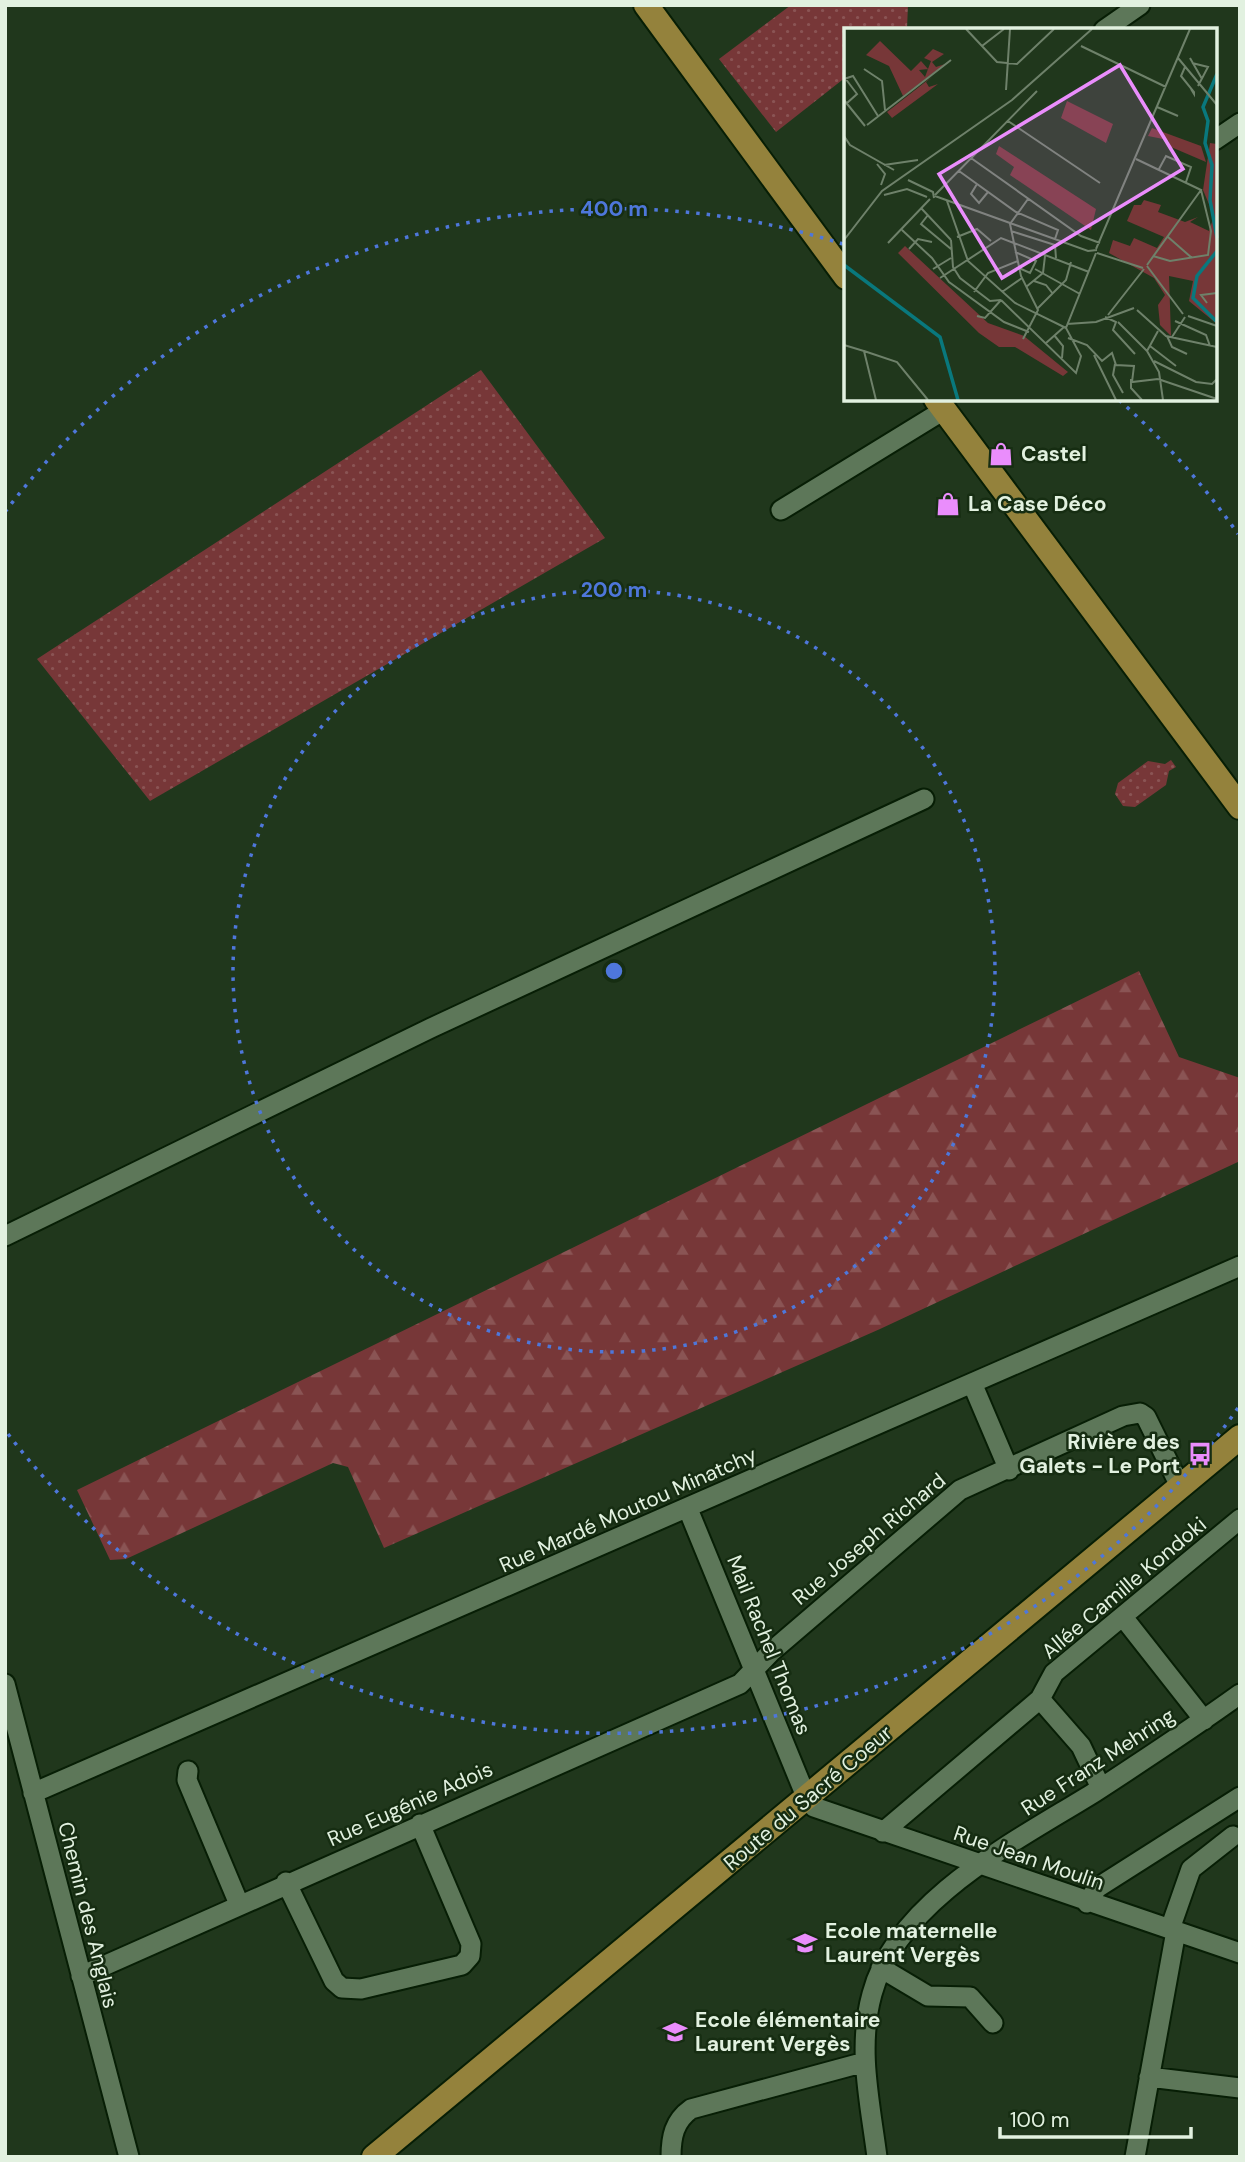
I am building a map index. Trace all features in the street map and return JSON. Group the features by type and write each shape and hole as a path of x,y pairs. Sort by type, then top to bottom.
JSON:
{"main road":[{"path":"646,5 844,274"},
{"path":"940,404 1240,807"},
{"name":"Route du Sacré Coeur","path":"374,2157 1240,1437"}],"street":[{"path":"1107,28 1140,5"},
{"path":"1217,139 1240,123"},
{"path":"781,510 940,404"},
{"path":"5,1236 431,1028 924,799"},
{"name":"Rue Mardé Moutou Minatchy","path":"33,1793 1240,1266"},
{"path":"972,1383 1009,1470"},
{"name":"Rue Joseph Richard","path":"754,1670 960,1490 1123,1416 1140,1413 1154,1428 1180,1486"},
{"name":"Mail Rachel Thomas","path":"688,1509 807,1799"},
{"name":"Allée Camille Kondoki","path":"883,1832 1040,1699 1054,1673 1240,1519"},
{"path":"1123,1617 1204,1720"},
{"name":"Rue Eugénie Adois","path":"81,1976 286,1882 740,1684 754,1670"},
{"name":"Chemin des Anglais","path":"5,1684 129,2157"},
{"name":"Rue Franz Mehring","path":"877,2157 865,2062 866,2021 881,1968 900,1936 978,1866 1204,1720 1240,1693"},
{"path":"1040,1699 1081,1746 1101,1788"},
{"path":"188,1771 187,1780 239,1904"},
{"path":"1087,1903 1097,1888 1240,1797"},
{"name":"Rue Jean Moulin","path":"807,1799 814,1807 978,1866 1240,1953"},
{"path":"286,1882 334,1981 342,1988 361,1989 458,1967 470,1956 471,1944 420,1824"},
{"path":"1135,2157 1173,1930 1191,1869 1233,1836"},
{"path":"881,1968 928,1996 970,1997 993,2023"},
{"path":"671,2157 673,2131 682,2115 691,2109 865,2062"},
{"path":"1149,2077 1240,2088"}],"green space":[{"path":"791,5 908,5 907,28 844,28 844,79 776,132 719,59"},
{"path":"481,370 605,538 150,801 37,659"},
{"path":"1171,760 1176,767 1169,771 1166,785 1135,807 1123,806 1115,794 1118,783 1148,761 1165,764"},
{"path":"1139,971 1179,1057 1240,1078 1240,1161 880,1329 384,1548 348,1467 333,1463 126,1559 110,1560 77,1490"}],"place":[{"name":"Castel","path":"1001,454"},
{"name":"La Case Déco","path":"948,504"},
{"name":"Rivière des Galets - Le Port","path":"1200,1454"},
{"name":"Ecole maternelle Laurent Vergès","path":"805,1943"},
{"name":"Ecole élémentaire Laurent Vergès","path":"675,2032"}]}
